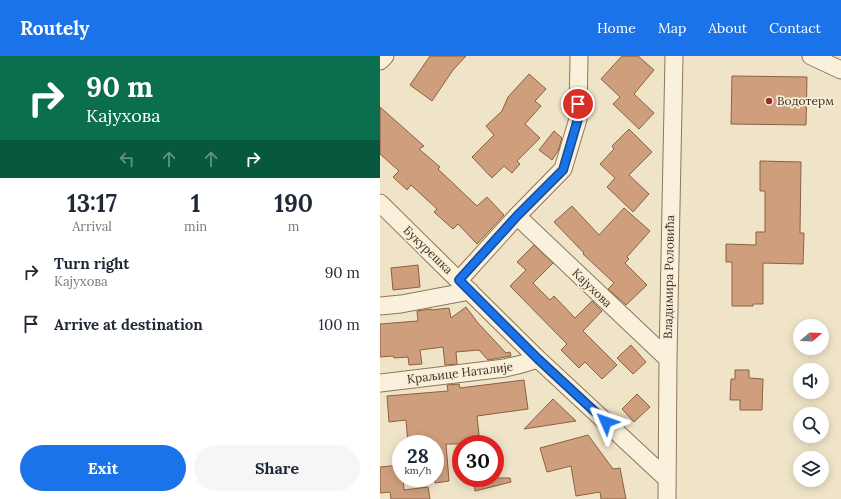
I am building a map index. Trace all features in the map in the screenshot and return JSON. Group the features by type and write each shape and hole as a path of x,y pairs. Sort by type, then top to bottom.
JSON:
{"street":[{"path":"380,61 385,56"},
{"path":"380,306 401,304 464,286 517,216 563,170 578,119 579,56"},
{"name":"Владимира Роловића","path":"667,499 674,56"},
{"path":"814,57 841,70"},
{"name":"Букурешка","path":"380,203 538,359 667,479"},
{"name":"Кајухова","path":"517,216 668,360"},
{"name":"Краљице Наталије","path":"380,383 505,368 538,359"}],"building":[{"path":"430,56 466,56 453,70 432,101 410,85"},
{"path":"622,56 638,56 654,70 634,94 654,113 639,129 613,104 620,97 601,79"},
{"path":"529,74 546,89 535,101 541,106 525,124 540,138 517,161 520,164 512,173 504,166 492,178 472,157 494,135 486,126 502,111 508,97"},
{"name":"Водотерм","path":"732,76 807,77 806,125 731,124"},
{"path":"380,107 424,146 419,149 440,167 438,169 477,206 487,197 504,215 477,244 458,224 453,229 434,212 437,209 411,185 407,190 393,177 399,171 380,154"},
{"path":"629,129 652,152 629,175 649,194 633,212 607,187 615,178 600,164 614,149 612,146"},
{"path":"554,131 562,138 558,151 552,160 539,150"},
{"path":"760,161 801,162 800,233 804,233 803,264 763,263 763,304 753,304 753,306 732,306 732,262 726,262 726,244 756,245 756,232 765,232 765,191 760,191"},
{"path":"572,206 599,235 624,208 650,231 627,257 629,259 625,263 647,285 626,305 608,289 614,283 583,254 584,253 554,222"},
{"path":"534,245 553,263 533,283 550,300 554,296 575,318 592,301 602,311 583,331 617,365 602,379 585,362 579,368 561,350 567,344 510,286 526,270 517,262"},
{"path":"418,265 420,287 393,290 391,268"},
{"path":"466,307 478,323 506,353 510,352 511,356 488,360 479,350 456,352 457,364 445,365 443,347 420,350 422,364 409,365 408,357 380,357 380,324 418,321 417,311 431,309 449,308 451,318"},
{"path":"631,345 646,362 633,374 617,358"},
{"path":"735,370 749,370 749,378 763,379 762,410 740,410 740,400 730,400 731,379 735,379"},
{"path":"524,380 528,409 477,416 479,435 452,435 452,444 446,444 449,481 444,482 444,435 407,435 406,420 389,422 387,396 448,391 447,385 459,384 460,388"},
{"path":"637,394 650,407 634,422 622,409"},
{"path":"553,399 576,421 524,429"},
{"path":"588,435 613,469 620,468 626,499 601,499 600,492 576,496 571,466 547,472 540,448"},
{"path":"392,466 392,487 404,487 404,490 428,487 430,499 391,499 390,492 380,493 380,467"},
{"path":"504,478 510,478 511,482 504,484"},
{"path":"475,487 491,487 475,491"}],"place":[{"name":"Водотерм","path":"769,101"}],"route":[{"path":"578,104 578,119 563,170 517,216 459,280 538,359 606,422"}]}
